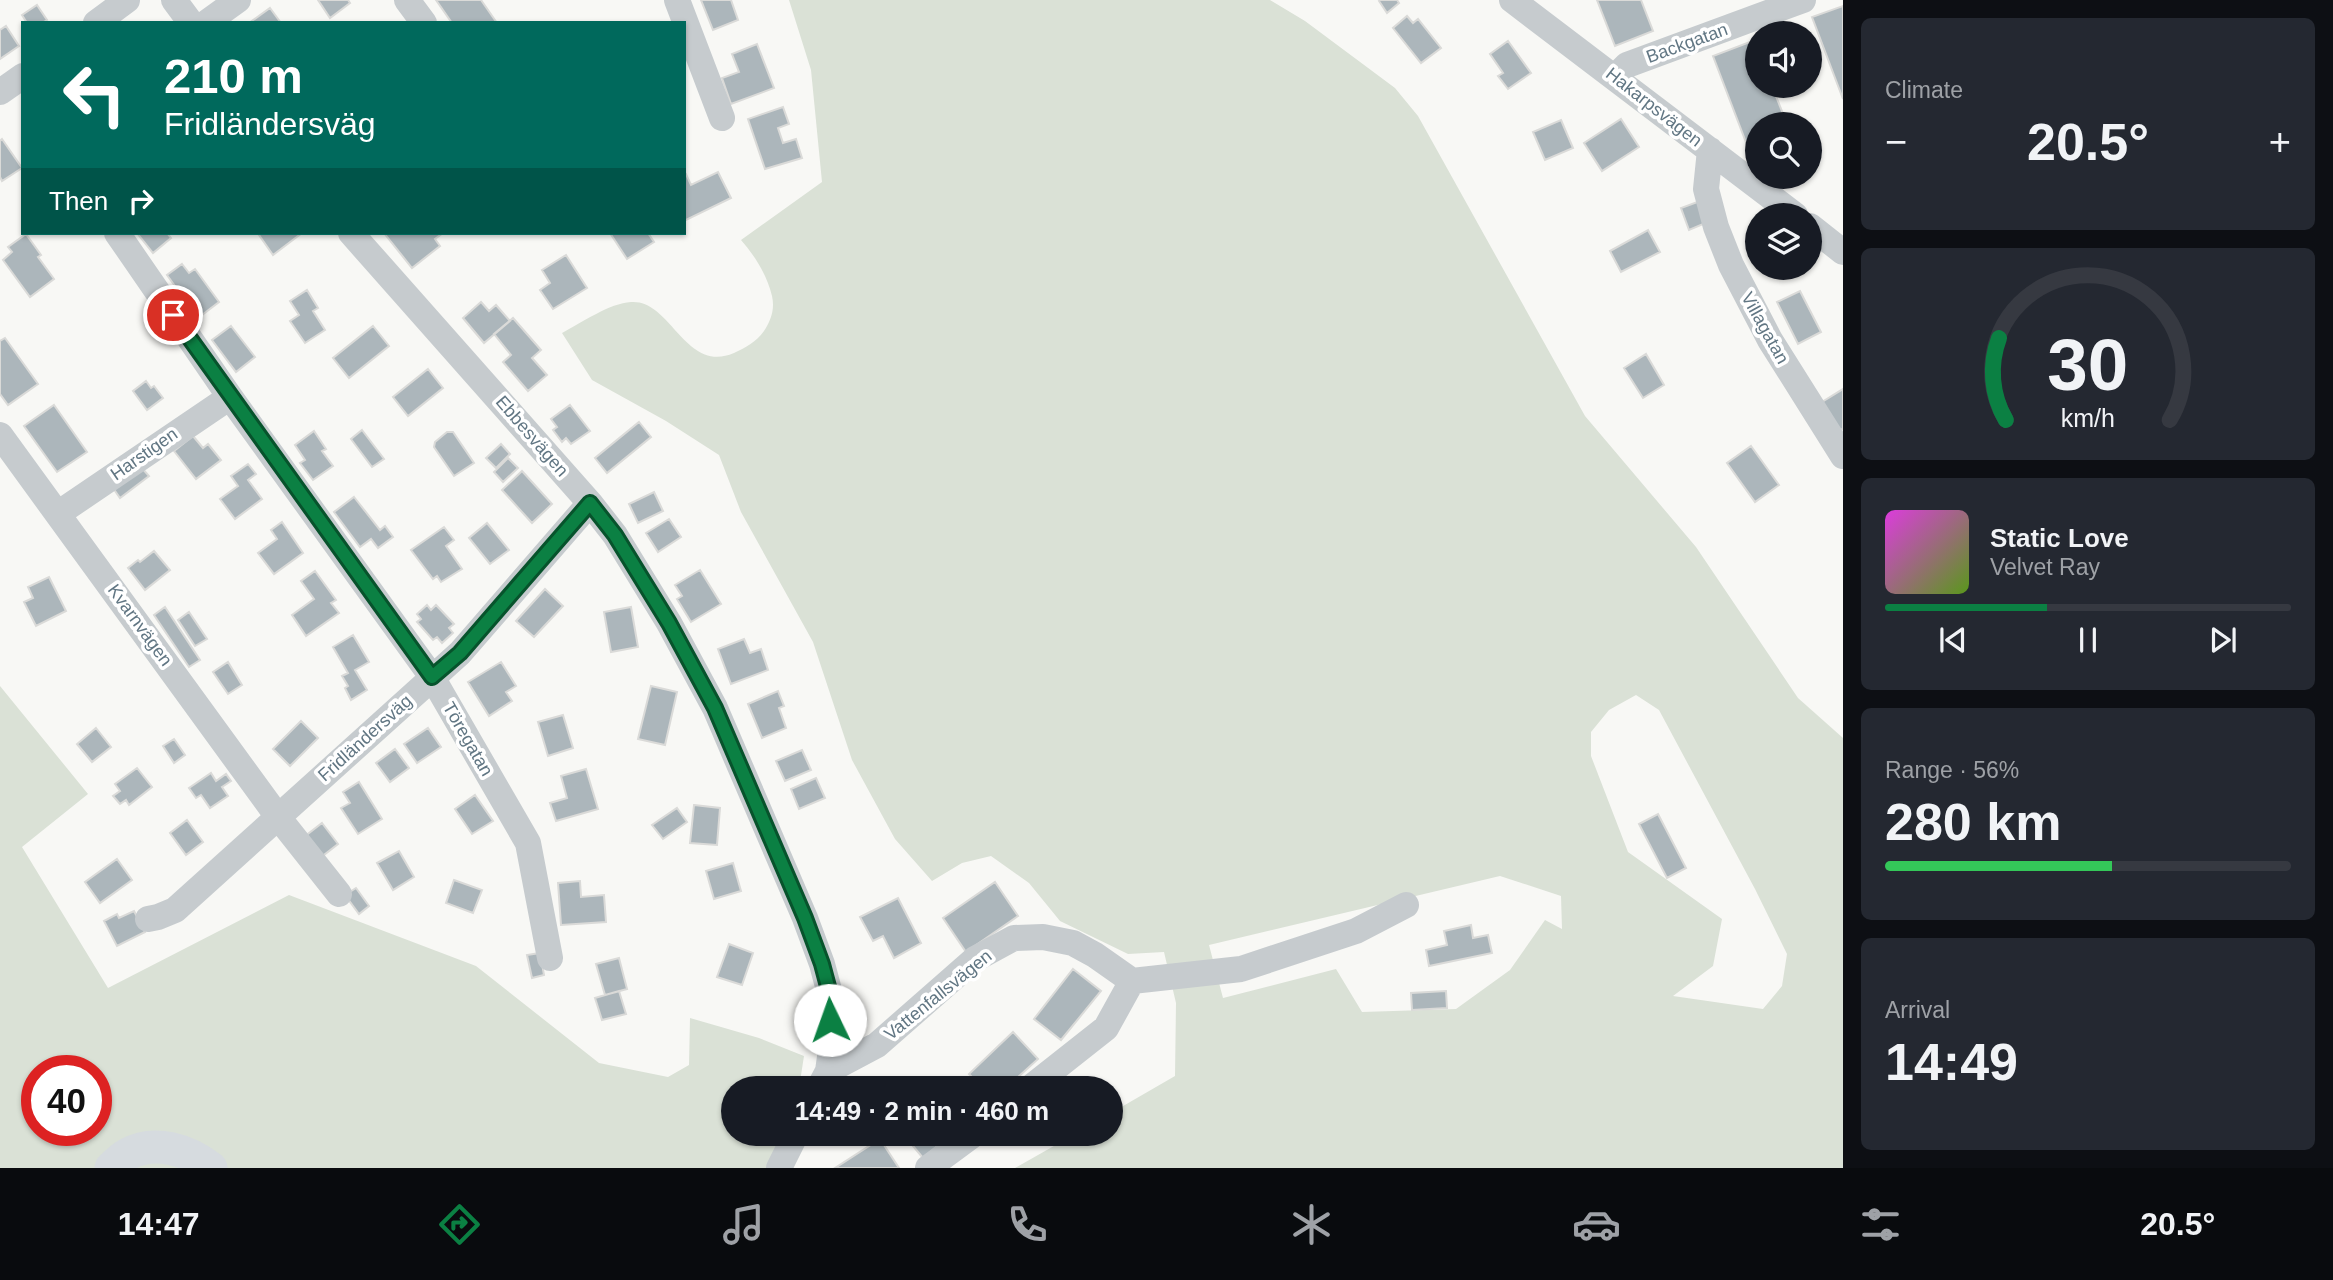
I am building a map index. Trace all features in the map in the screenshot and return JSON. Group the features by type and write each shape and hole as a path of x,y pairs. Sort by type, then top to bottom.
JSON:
{"main road":[{"path":"111,1168 127,1154 149,1147 189,1153 211,1168"}],"street":[{"path":"99,21 127,0"},
{"path":"174,0 190,21"},
{"path":"209,21 237,0"},
{"path":"407,0 423,21"},
{"path":"677,0 685,21"},
{"name":"Backgatan","path":"1615,77 1627,65 1803,0"},
{"name":"Hakarpsvägen","path":"1521,3 1779,203"},
{"path":"686,24 722,118"},
{"name":"Villagatan","path":"1710,150 1706,189 1716,227 1731,265 1770,340 1843,456"},
{"name":"Töregatan","path":"118,235 230,397 432,677 528,843 550,958"},
{"name":"Ebbesvägen","path":"353,235 590,503 615,535 669,623 715,708 822,964 830,994 831,1050 824,1076"},
{"path":"1822,235 1843,252"},
{"name":"Harstigen","path":"58,513 230,397"},
{"name":"Kvarnvägen","path":"0,435 278,817 339,894"},
{"name":"Fridländersväg","path":"148,919 158,918 175,910 460,653 590,503"},
{"path":"1045,1076 1106,1028 1132,981 1241,969 1356,931 1406,905"},
{"name":"Vattenfallsvägen","path":"829,1076 877,1045 975,959 1014,938 1043,937 1073,943 1096,955 1132,981"},
{"path":"779,1168 790,1146"},
{"path":"928,1168 958,1146"}],"shaded area":[{"path":"789,0 1270,0 1305,21 1395,88 1418,116 1585,416 1696,547 1798,698 1843,738 1843,1168 1015,1168 1054,1146 1123,1146 1123,1106 1175,1076 1176,1003 1164,952 1128,954 1060,921 1029,883 991,856 962,863 932,881 895,839 852,760 813,642 741,512 719,455 666,421 592,380 562,333 605,310 631,302 645,304 657,312 690,345 703,353 717,357 734,353 750,344 766,327 773,305 760,266 741,240 822,182 811,70","holes":["1636,695 1659,710 1787,954 1782,986 1763,1009 1673,996 1713,966 1722,919 1628,852 1591,756 1591,732 1609,710","1500,876 1561,896 1562,929 1545,920 1510,970 1456,1009 1362,1012 1336,969 1223,998 1209,945"]},
{"path":"0,686 88,794 22,847 108,988 289,895 476,966 599,1063 668,1077 689,1065 690,1018 759,1038 804,1056 801,1076 721,1076 721,1146 786,1146 791,1168 0,1168"}],"building":[{"path":"318,0 348,0 350,3 330,18"},
{"path":"436,0 481,0 496,21 451,21"},
{"path":"701,0 731,0 738,20 713,30"},
{"path":"1380,0 1397,0 1399,3 1387,13"},
{"path":"1597,0 1641,0 1653,31 1615,46"},
{"path":"37,5 47,20 26,21 22,15"},
{"path":"1843,6 1843,99 1822,43 1822,21 1814,21 1812,17"},
{"path":"270,8 280,21 252,21"},
{"path":"1407,16 1413,23 1418,19 1441,48 1421,63 1393,28"},
{"path":"6,26 19,46 0,59 0,30"},
{"path":"1508,41 1531,73 1508,89 1498,76 1503,73 1490,54"},
{"path":"757,44 774,88 731,104 722,78 739,72 732,54"},
{"path":"1745,44 1745,98 1777,98 1782,112 1745,112 1745,140 1713,56"},
{"path":"783,107 789,124 778,128 783,143 796,139 802,158 765,169 748,119"},
{"path":"1621,119 1639,147 1602,171 1584,143"},
{"path":"1561,120 1573,148 1545,160 1533,132"},
{"path":"2,139 21,167 2,181 0,177"},
{"path":"718,172 731,198 686,220 686,174 691,185"},
{"path":"1700,201 1708,222 1689,230 1681,208"},
{"path":"1648,230 1660,252 1621,272 1610,251"},
{"path":"27,235 54,279 30,297 3,260 12,252 8,247"},
{"path":"139,235 169,235 171,238 153,253"},
{"path":"259,235 299,235 273,255"},
{"path":"386,235 440,235 435,239 440,246 412,268"},
{"path":"611,235 649,235 654,242 627,259"},
{"path":"566,255 587,288 553,309 540,290 550,283 542,270"},
{"path":"182,264 189,273 195,269 219,302 198,318 167,275"},
{"path":"307,290 318,308 313,311 325,330 305,343 290,321 299,315 290,301"},
{"path":"1800,291 1821,332 1798,344 1777,302"},
{"path":"481,302 489,311 496,305 510,321 484,343 463,318"},
{"path":"513,318 541,350 532,358 547,375 528,391 503,362 511,355 494,334"},
{"path":"231,326 255,357 236,372 212,340"},
{"path":"373,326 389,346 349,378 333,358"},
{"path":"5,338 38,384 8,405 0,394 0,341"},
{"path":"1646,354 1664,385 1643,398 1624,368"},
{"path":"428,369 443,388 408,416 393,397"},
{"path":"146,381 151,388 154,386 163,398 147,410 133,391"},
{"path":"1843,389 1843,429 1840,430 1822,402"},
{"path":"54,405 87,452 57,472 24,426"},
{"path":"570,405 590,431 571,444 566,438 562,442 553,430 557,427 551,419"},
{"path":"639,422 651,437 607,473 595,458"},
{"path":"362,430 384,459 372,467 351,439"},
{"path":"314,431 326,449 322,451 333,466 313,480 300,463 305,460 295,445"},
{"path":"447,432 453,432 474,463 454,476 434,447 435,442"},
{"path":"193,436 203,448 208,444 221,460 196,479 174,451"},
{"path":"501,444 510,454 496,468 486,458"},
{"path":"1751,446 1779,485 1755,502 1727,463"},
{"path":"508,458 518,468 503,482 494,472"},
{"path":"248,464 256,474 248,480 262,499 235,519 220,499 238,486 231,476"},
{"path":"141,467 149,476 120,498 113,488"},
{"path":"522,471 552,504 532,523 502,490"},
{"path":"654,492 663,511 638,523 629,504"},
{"path":"354,497 380,530 385,526 393,537 378,548 371,539 360,547 334,512"},
{"path":"669,519 681,537 658,552 646,533"},
{"path":"282,522 303,553 274,574 258,553 277,539 271,530"},
{"path":"487,523 509,550 490,564 469,538"},
{"path":"444,527 454,540 446,546 462,569 441,582 437,576 433,579 411,550"},
{"path":"154,551 170,570 145,590 128,568"},
{"path":"700,570 721,604 691,622 677,599 682,596 675,585"},
{"path":"315,571 336,600 331,603 339,613 306,636 292,615 314,599 301,581"},
{"path":"49,577 66,611 36,626 24,602 33,598 28,587"},
{"path":"545,589 563,606 534,637 516,621"},
{"path":"427,605 431,610 436,605 454,624 449,628 453,633 442,643 437,637 433,640 417,622 421,619 417,614"},
{"path":"165,607 200,660 189,667 154,615"},
{"path":"631,607 638,647 611,652 604,612"},
{"path":"189,612 207,639 195,646 178,620"},
{"path":"353,635 369,662 355,670 367,690 351,700 345,688 348,686 342,676 348,673 333,647"},
{"path":"744,639 750,653 761,649 768,670 731,684 718,649"},
{"path":"228,662 242,685 228,694 213,672"},
{"path":"501,662 516,686 506,692 512,701 489,716 468,682"},
{"path":"651,686 677,692 665,745 638,739"},
{"path":"778,691 784,706 779,708 786,728 762,738 748,704"},
{"path":"563,715 573,748 548,756 538,722"},
{"path":"301,721 318,738 290,766 273,749"},
{"path":"96,728 111,747 92,762 77,744"},
{"path":"428,728 441,747 417,763 404,744"},
{"path":"174,739 185,755 174,763 163,746"},
{"path":"395,749 409,768 390,782 376,763"},
{"path":"802,750 811,770 785,781 776,761"},
{"path":"137,768 152,787 129,805 126,800 120,804 113,796 120,791 115,784"},
{"path":"586,769 598,809 556,821 550,803 567,798 561,776"},
{"path":"211,773 216,781 226,774 231,781 222,787 228,796 210,808 201,795 196,798 189,788"},
{"path":"816,778 825,798 799,809 791,789"},
{"path":"359,782 382,819 358,834 341,808 350,803 343,792"},
{"path":"475,795 493,821 472,834 455,809"},
{"path":"694,805 720,808 717,845 690,843"},
{"path":"677,808 687,822 663,839 652,825"},
{"path":"1658,814 1686,868 1667,878 1639,824"},
{"path":"187,820 203,842 186,855 170,833"},
{"path":"322,823 338,844 320,858 304,837"},
{"path":"399,851 414,877 393,890 377,863"},
{"path":"117,859 132,880 100,903 85,882"},
{"path":"733,863 741,891 714,899 706,871"},
{"path":"454,880 482,890 473,913 446,903"},
{"path":"580,881 581,897 604,895 606,922 561,925 558,883"},
{"path":"995,882 1018,916 966,952 943,918"},
{"path":"356,888 369,906 359,914 345,895"},
{"path":"898,898 921,943 894,958 883,936 873,941 860,917"},
{"path":"134,911 145,932 117,946 104,921 117,914 119,918"},
{"path":"1471,925 1473,938 1488,935 1492,953 1429,966 1426,950 1447,945 1444,931"},
{"path":"729,944 753,953 742,985 717,977"},
{"path":"540,953 544,975 532,978 527,955"},
{"path":"619,958 627,989 605,995 596,964"},
{"path":"1073,969 1101,991 1061,1040 1034,1019"},
{"path":"619,991 626,1014 602,1020 595,998"},
{"path":"1446,991 1447,1008 1412,1010 1411,993"},
{"path":"1013,1032 1038,1059 1019,1076 969,1074"},
{"path":"869,1146 885,1146 899,1168 835,1168"},
{"path":"913,1146 938,1146 923,1158"}],"route":[{"path":"173,315 432,677 460,653 590,503 615,535 669,623 715,708 822,964 830,994 830,1020"}]}
